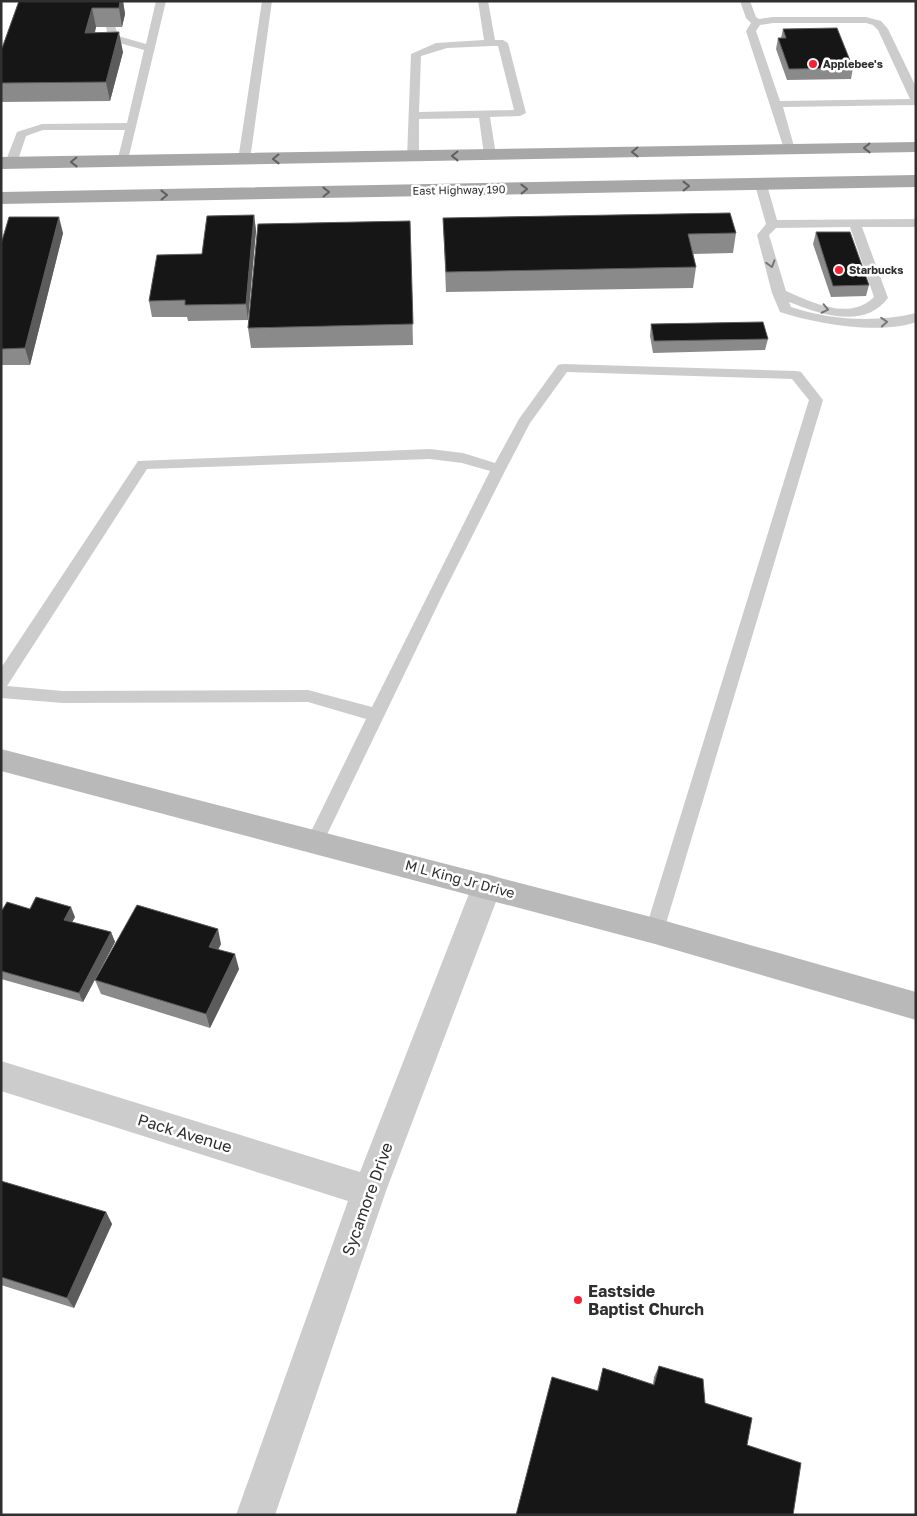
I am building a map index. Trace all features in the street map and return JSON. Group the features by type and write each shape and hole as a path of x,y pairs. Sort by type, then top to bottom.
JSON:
{"main road":[{"path":"6,163 916,148"},
{"path":"115,196 123,162"},
{"name":"East Highway 190","path":"1,198 914,183"}],"street":[{"name":"M L King Jr Drive","path":"1,760 655,931 916,1006"},
{"name":"Sycamore Drive","path":"255,1515 369,1190 487,886"},
{"name":"Pack Avenue","path":"1,1076 369,1190"}],"lane":[{"path":"123,162 161,1"},
{"path":"244,160 267,1"},
{"path":"483,1 490,43"},
{"path":"745,1 751,18 758,23"},
{"path":"776,104 916,100 883,29 877,23 866,20 773,20 758,23 751,31 776,104 789,150"},
{"path":"111,27 113,38 133,46 151,48"},
{"path":"413,157 414,116 416,54 430,46 503,43 520,113 414,116"},
{"path":"502,87 501,84 512,76"},
{"path":"503,102 505,114"},
{"path":"484,115 490,155"},
{"path":"6,163 22,134 30,130 42,128 132,126"},
{"path":"761,185 772,224"},
{"path":"916,223 772,224 763,234 785,309 811,319 853,324 909,320 916,317"},
{"path":"780,292 823,310 863,311 876,306 881,298 855,224"},
{"path":"315,842 434,596 499,469 524,422 563,368 796,375 816,400 655,931"},
{"path":"1,682 143,464 430,454 463,458 499,469"},
{"path":"1,692 63,697 308,696 376,714"}],"building":[{"path":"19,1 120,1 119,8 92,8 85,33 119,32 106,82 1,83 1,51"},
{"name":"Applebee's","path":"837,28 853,68 789,69 778,38 786,38 783,29"},
{"path":"730,213 736,233 688,234 696,267 446,272 443,218"},
{"path":"254,215 246,304 185,305 185,300 149,301 157,255 202,254 207,216"},
{"path":"9,217 59,217 25,348 1,349 1,244"},
{"path":"410,221 413,324 248,328 258,224"},
{"name":"Starbucks","path":"816,232 850,232 869,285 833,286"},
{"path":"763,322 768,339 654,341 651,324"},
{"path":"36,897 71,907 64,920 111,932 79,993 1,971 1,912 7,902 30,909"},
{"path":"137,905 218,929 209,947 235,954 206,1014 95,980"},
{"path":"1,1181 106,1212 67,1298 1,1277"},
{"path":"659,1366 703,1379 705,1403 752,1418 747,1445 801,1463 793,1515 516,1515 552,1377 598,1391 603,1368 654,1385"}],"place":[{"name":"Applebee's","path":"813,64"},
{"name":"Starbucks","path":"839,270"},
{"name":"Eastside Baptist Church","path":"578,1300"}]}
